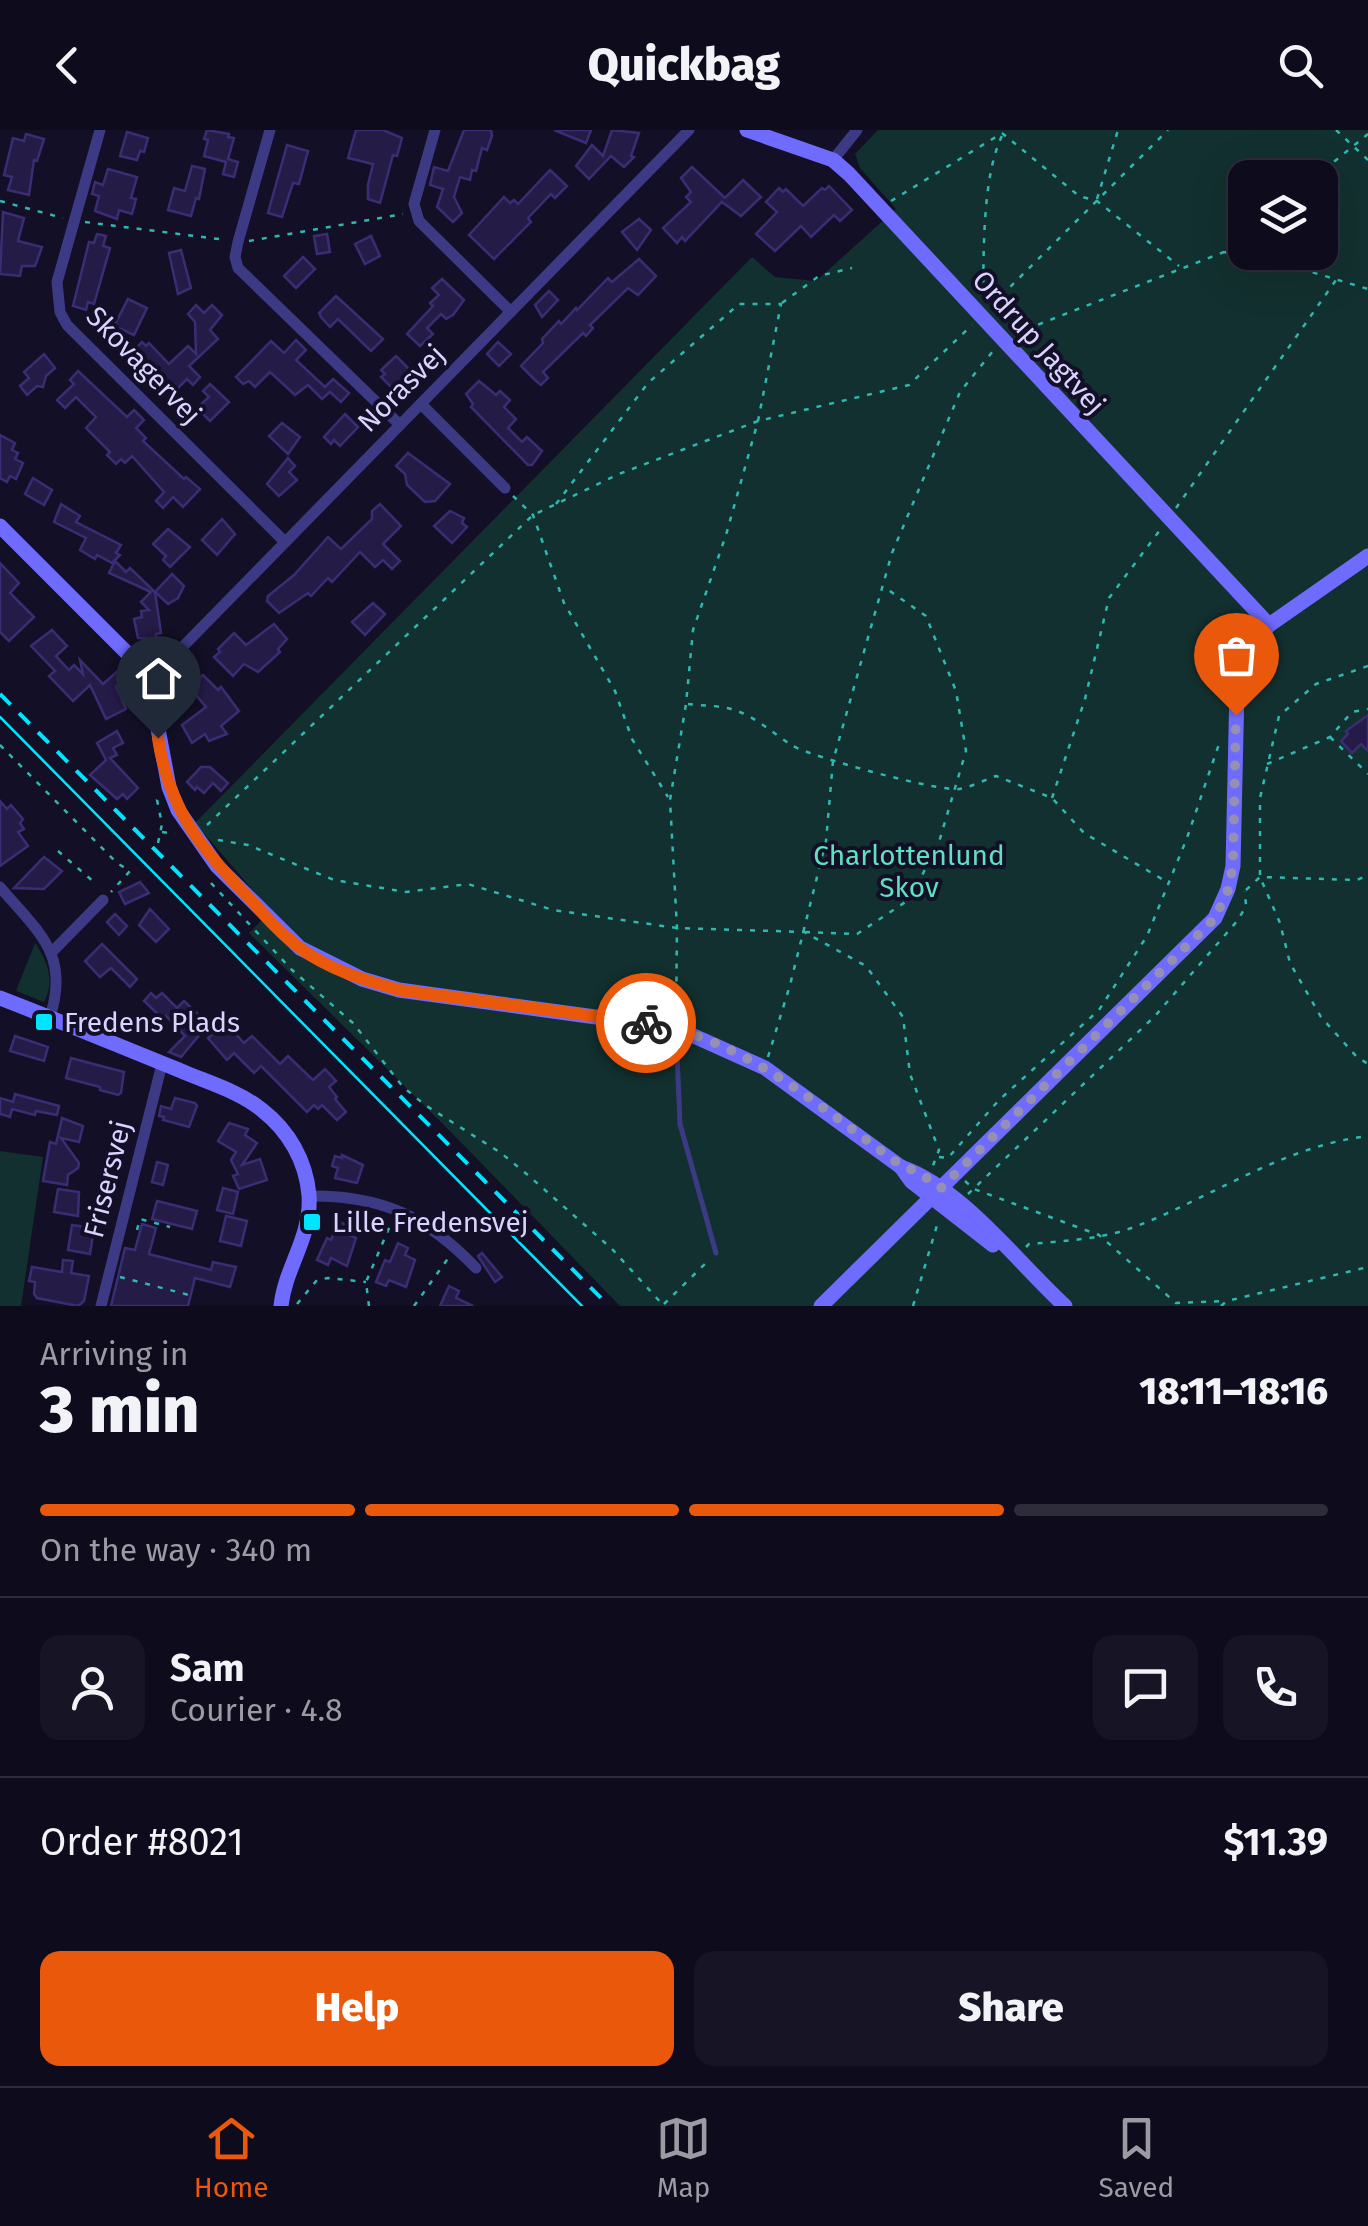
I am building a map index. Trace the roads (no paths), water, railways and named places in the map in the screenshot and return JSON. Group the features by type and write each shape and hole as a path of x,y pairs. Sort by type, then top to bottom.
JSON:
{"street":[{"name":"Skovagervej","path":"100,130 57,282 60,312 67,325 284,542"},
{"path":"270,130 238,242 238,268 400,425"},
{"path":"434,130 415,212 419,221 511,312"},
{"name":"Norasvej","path":"146,680 689,130"},
{"name":"Ordrup Jagtvej","path":"747,130 833,160 1269,625"},
{"path":"833,160 857,130"},
{"path":"421,404 504,488"},
{"path":"0,526 137,663 146,680 168,787 195,836 218,866 300,948 362,979 410,992 676,1028 765,1068 902,1166 924,1176 936,1193"},
{"path":"821,1306 1215,918 1228,890 1233,866 1237,687 1242,663 1253,642 1269,625 1368,556"},
{"path":"0,886 52,952 59,981 50,1017"},
{"path":"52,952 103,900"},
{"path":"0,998 240,1096 278,1124 306,1171 309,1196 304,1241 281,1302"},
{"name":"Frisersvej","path":"100,1306 162,1064"},
{"path":"902,1166 911,1181 954,1207 1065,1306"},
{"path":"309,1196 362,1200 398,1211 429,1225 476,1268"}],"lane":[{"path":"676,1028 680,1124 716,1253"}],"tram line":[{"path":"0,717 582,1306"}],"railway":[{"path":"0,694 609,1306"}],"place":[{"name":"Fredens Plads","path":"44,1022"},
{"name":"Lille Fredensvej","path":"312,1222"}],"park label":[{"name":"Charlottenlund Skov","path":"909,871"}]}
